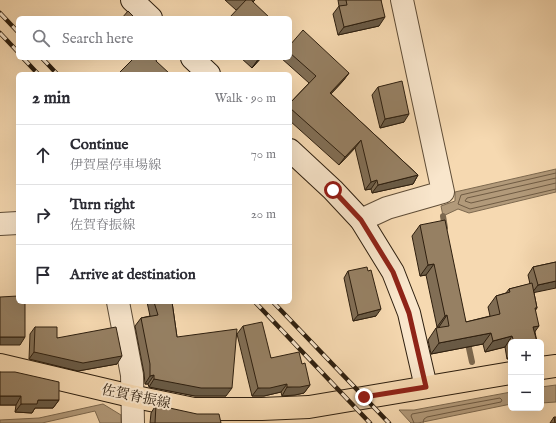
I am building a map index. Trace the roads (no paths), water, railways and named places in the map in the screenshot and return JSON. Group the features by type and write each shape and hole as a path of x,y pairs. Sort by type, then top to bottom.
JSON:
{"main road":[{"name":"佐賀脊振線","path":"0,365 194,409 309,407 508,373"},
{"path":"544,368 556,366"}],"street":[{"path":"132,0 149,16"},
{"path":"361,220 387,208 443,192 402,0"},
{"path":"194,60 207,72"},
{"path":"292,152 333,190 361,220 393,272 409,313 426,387"},
{"path":"0,224 16,223"},
{"path":"118,304 132,375 133,423"}],"water":[{"path":"556,169 556,192 469,213 458,209 443,216 441,206 455,201 455,192"},
{"path":"556,385 556,402 544,403 544,387"},
{"path":"508,393 508,405 418,423 411,423 399,410 414,410"},
{"path":"103,404 121,415 121,423 100,423 95,411 42,423 0,423 0,420 39,418"}],"waterway":[{"path":"443,216 445,228"},
{"path":"467,339 472,362"}],"railway":[{"path":"0,13 16,30"},
{"path":"0,33 16,50"},
{"path":"25,60 36,72"},
{"path":"44,60 55,72"},
{"path":"257,304 370,423"},
{"path":"275,304 389,423"}]}
